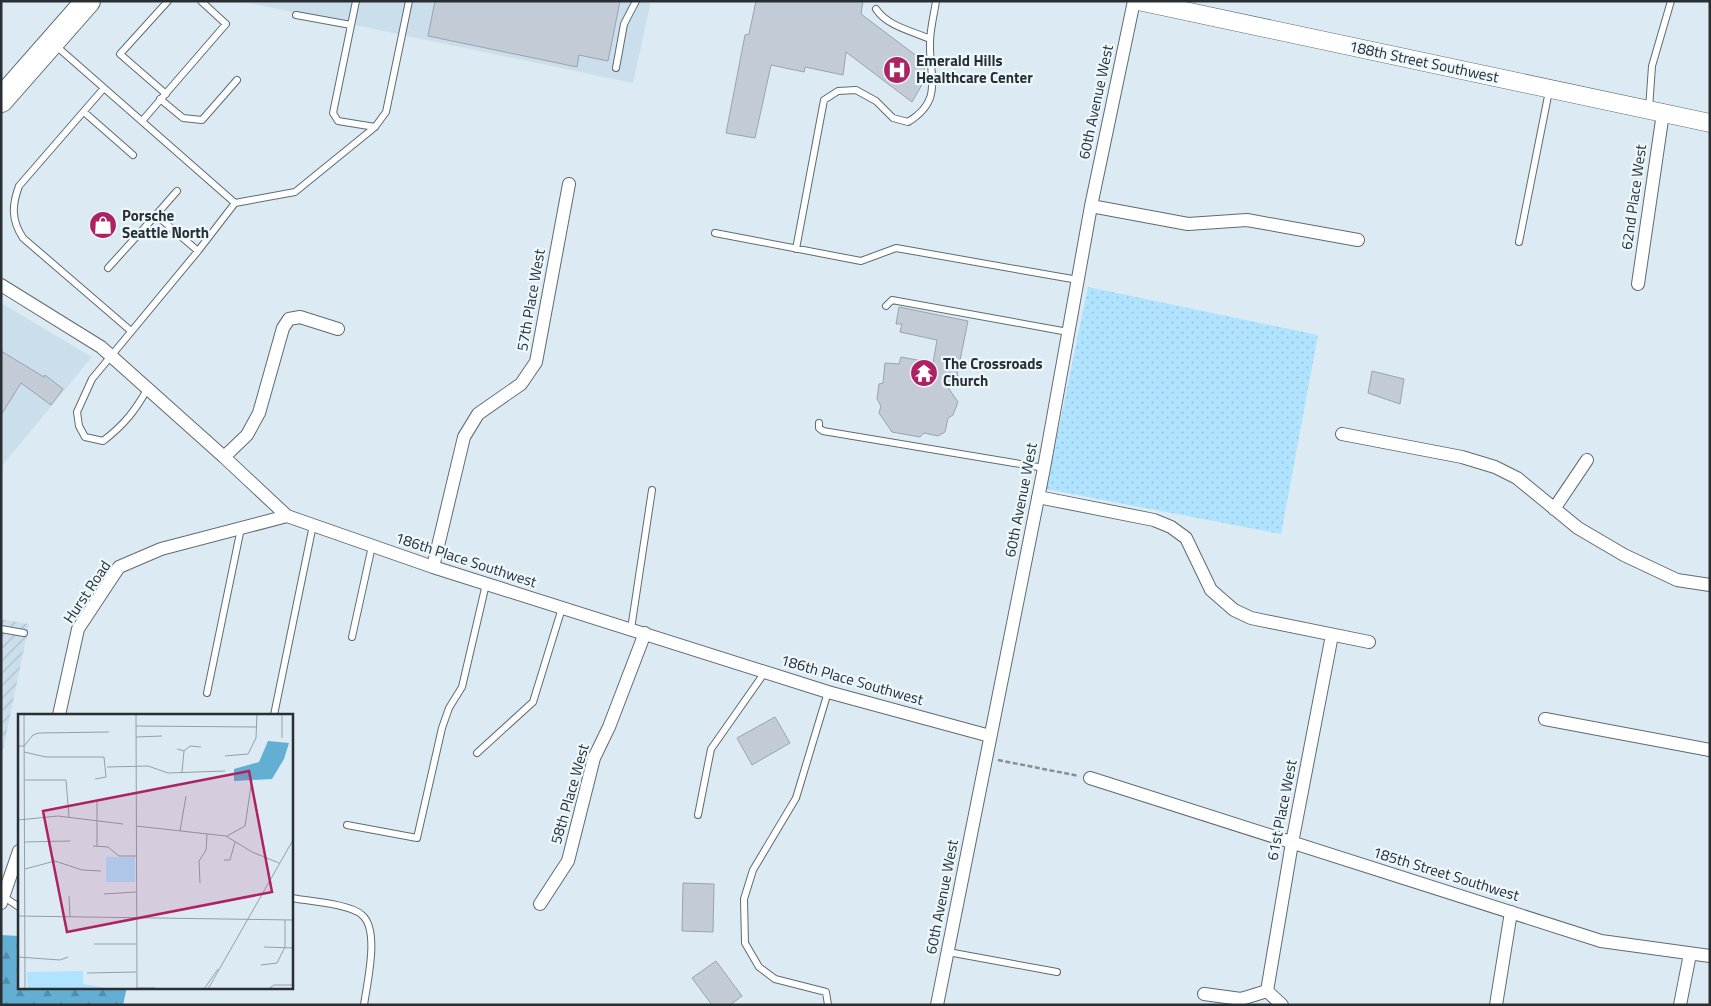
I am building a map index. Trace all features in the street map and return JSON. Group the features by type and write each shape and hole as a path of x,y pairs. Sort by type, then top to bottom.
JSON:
{"highway":[{"path":"1,100 88,1"}],"street":[{"name":"188th Street Southwest","path":"1136,1 1710,123"},
{"name":"60th Avenue West","path":"937,1005 1044,468 1091,206 1136,1"},
{"name":"62nd Place West","path":"1638,284 1656,112"},
{"name":"57th Place West","path":"433,567 464,437 478,414 521,384 536,362 569,184"},
{"path":"1091,206 1188,224 1247,220 1358,240"},
{"name":"186th Place Southwest","path":"1,285 110,355 287,516 433,567 828,692 990,736"},
{"path":"224,457 247,435 259,413 283,328 289,319 300,317 338,328"},
{"path":"1342,434 1462,457 1495,467 1517,478 1578,528 1624,555 1677,580 1710,585"},
{"path":"1554,508 1587,460"},
{"path":"1038,497 1154,520 1171,527 1186,538 1211,590 1234,610 1250,618 1369,642"},
{"name":"Hurst Road","path":"59,714 78,629 119,568 161,549 287,516"},
{"name":"58th Place West","path":"540,904 568,861 594,758 609,727 645,633"},
{"name":"61st Place West","path":"1268,991 1292,843 1332,635"},
{"path":"1545,719 1710,750"},
{"name":"185th Street Southwest","path":"1090,778 1177,804 1292,843 1601,940 1710,956"},
{"path":"3,900 18,853"},
{"path":"1496,1005 1511,912"},
{"path":"1680,1005 1690,954"},
{"path":"1204,994 1241,999 1268,991 1282,1005"}],"lane":[{"path":"166,94 120,54 168,1"},
{"path":"142,121 226,24 201,1"},
{"path":"356,1 333,113 338,121 375,127"},
{"path":"148,388 134,414 115,432 103,441 85,437 79,426 77,412 92,379 198,251 235,203 295,192 375,127 386,112 409,1"},
{"path":"616,68 624,24 636,1"},
{"path":"796,249 824,100 838,91 856,90 876,101 893,118 908,122 922,114 929,102 933,73 930,39 936,1"},
{"path":"1656,112 1652,66 1671,1"},
{"path":"876,9 881,16 889,21 930,39"},
{"path":"296,15 351,25"},
{"path":"52,42 235,203"},
{"path":"160,99 183,118 202,120 237,80"},
{"path":"104,88 19,186 14,198 13,214 15,226 23,238 131,331"},
{"path":"1520,242 1549,89"},
{"path":"84,112 133,155"},
{"path":"108,268 177,191"},
{"path":"156,215 198,251"},
{"path":"715,234 861,261 896,248 1078,280"},
{"path":"886,306 892,300 1068,332"},
{"path":"819,423 819,428 823,431 1044,468"},
{"path":"631,629 652,490"},
{"path":"274,714 313,525"},
{"path":"207,693 242,527"},
{"path":"352,638 372,546"},
{"path":"347,825 416,838 442,728 449,708 462,687 486,584"},
{"path":"477,753 533,702 562,608"},
{"path":"1,629 24,632"},
{"path":"698,815 711,749 766,672"},
{"path":"828,692 796,798 753,870 744,899 745,943 759,967 775,979 826,992 828,1005"},
{"path":"292,898 350,909 362,915 372,935 364,1005"},
{"path":"3,900 18,907"},
{"path":"948,952 1056,972"}],"path":[{"path":"986,757 1090,778"}],"shaded area":[{"path":"239,1 651,1 633,83"},
{"path":"1088,287 1318,335 1281,534 1046,489"},
{"path":"1,303 92,357 1,467"},
{"path":"1,619 29,624 1,760"}],"green space":[{"path":"1,935 18,936 18,988 127,988 123,1005 1,1005"}],"building":[{"path":"435,1 620,1 608,61 579,55 577,67 428,36"},
{"name":"Emerald Hills Healthcare Center","path":"756,1 863,1 861,14 926,63 924,69 927,76 912,102 846,52 843,75 805,67 804,72 771,65 755,138 726,133 745,35 749,34"},
{"name":"The Crossroads Church","path":"899,307 968,321 957,375 973,387 945,383 958,402 953,415 948,418 945,432 938,436 924,433 920,437 892,432 879,413 881,406 877,399 879,384 883,383 885,363 899,364 901,357 933,363 937,340 900,332 902,324 896,324"},
{"path":"1,351 44,377 45,375 63,389 51,405 21,383 1,415"},
{"path":"1372,371 1404,379 1400,404 1368,393"},
{"path":"775,717 790,743 752,765 737,738"},
{"path":"683,883 714,884 713,932 682,931"},
{"path":"716,961 742,996 730,1005 712,1005 692,978"}],"place":[{"name":"Emerald Hills Healthcare Center","path":"897,70"},
{"name":"Porsche Seattle North","path":"103,225"},
{"name":"The Crossroads Church","path":"924,373"}]}
